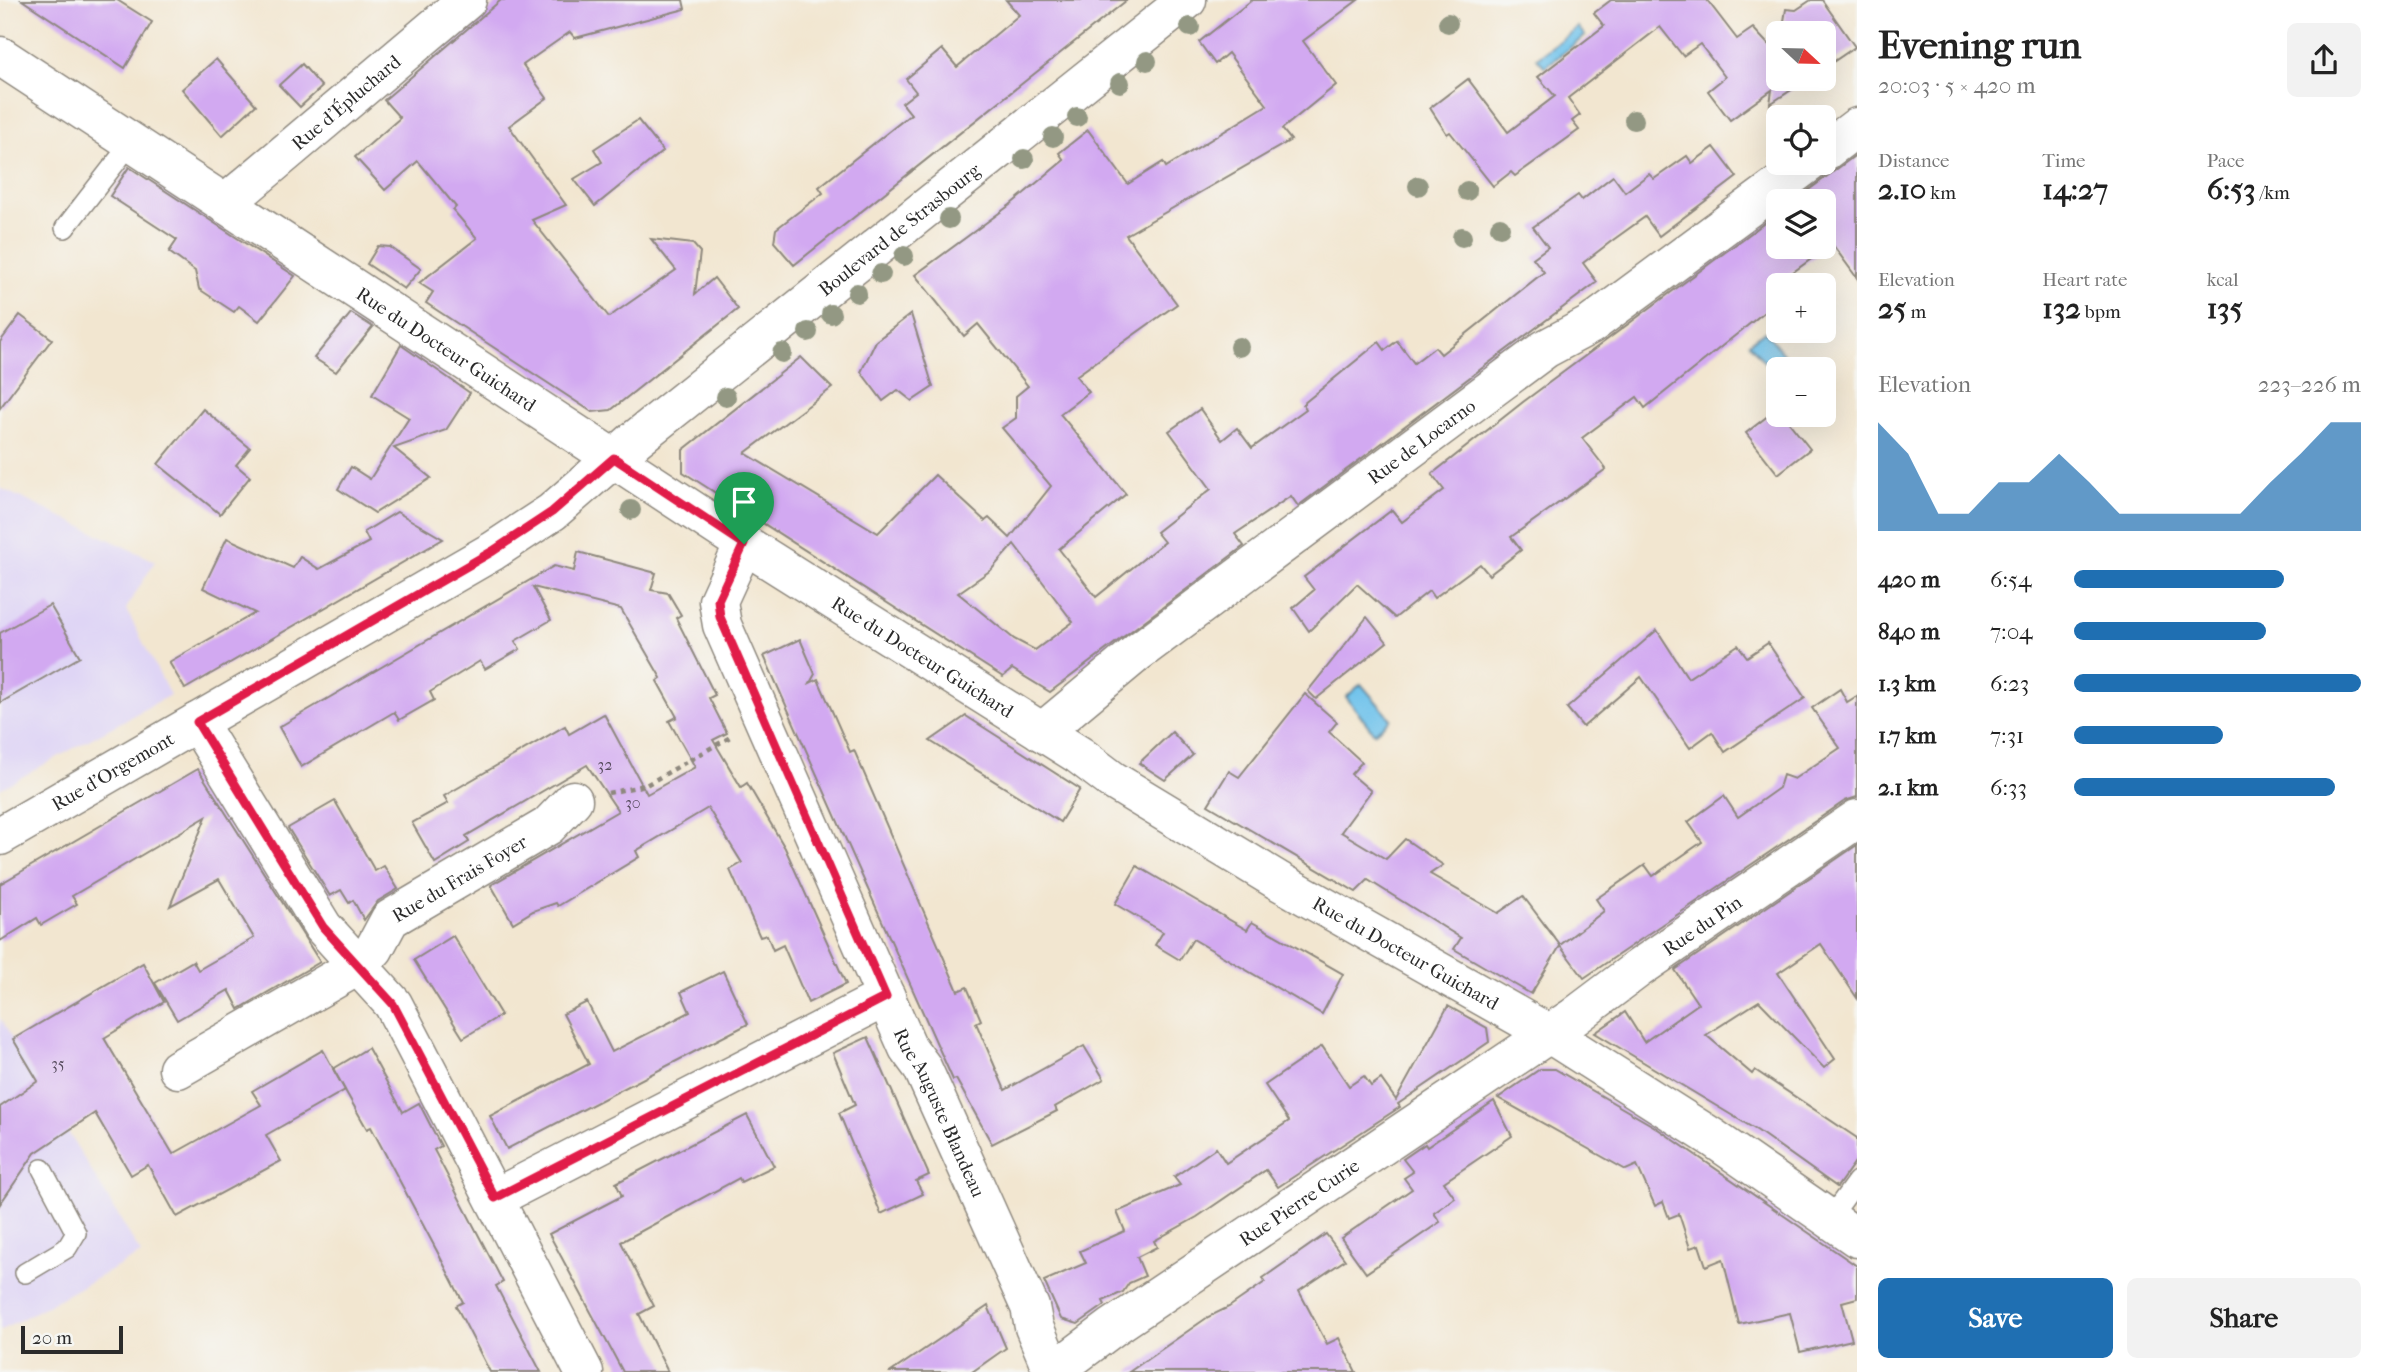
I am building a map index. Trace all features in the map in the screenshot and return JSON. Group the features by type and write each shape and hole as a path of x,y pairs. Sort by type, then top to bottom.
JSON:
{"street":[{"name":"Rue d'Épluchard","path":"225,204 467,0"},
{"name":"Boulevard de Strasbourg","path":"614,458 1186,0"},
{"name":"Rue du Docteur Guichard","path":"0,56 744,544 1042,732 1112,780 1277,880 1548,1033 1713,1138 1844,1228"},
{"path":"1836,143 1857,127"},
{"name":"Rue de Locarno","path":"1042,732 1138,652 1522,366 1545,349 1590,325 1793,175"},
{"name":"Rue d'Orgemont","path":"0,836 493,551 552,512 614,458"},
{"name":"Rue Auguste Blandeau","path":"744,544 718,600 720,617 908,1048 922,1067 1025,1294 1034,1327 1053,1372"},
{"path":"197,722 323,927 356,967 393,1004 584,1372"},
{"name":"Rue du Frais Foyer","path":"178,1069 356,967 374,949 390,919 548,826 573,800"},
{"name":"Rue du Pin","path":"1548,1033 1857,819"},
{"path":"495,1198 886,997"},
{"name":"Rue Pierre Curie","path":"1053,1372 1113,1327 1548,1033"}],"lane":[{"path":"65,228 131,143"},
{"path":"25,1273 67,1248 76,1233 42,1169"},
{"path":"1844,1228 1857,1181"}],"path":[{"path":"573,800 646,785 742,730"}],"shaded area":[{"path":"0,488 155,561 126,609 170,695 0,789"},
{"path":"0,1018 141,1254 0,1331"}],"water":[{"path":"1578,27 1585,36 1545,67 1537,58"},
{"path":"1765,331 1766,343 1775,343 1786,357 1766,357 1766,364 1749,343"},
{"path":"1361,684 1391,719 1374,733 1346,697"}],"building":[{"path":"22,0 117,0 152,22 125,68"},
{"path":"501,0 683,0 685,9 575,38 570,32 523,65 547,98 509,126 566,205 532,220 609,317 676,270 651,239 693,244 700,252 695,294 714,278 738,309 611,410 592,412 426,303 433,292 419,283 477,238 453,210 456,207 418,161 385,190 355,157 400,118 384,100"},
{"path":"1006,0 1127,0 794,265 774,242 776,229 823,193 819,187 911,114 902,103 916,92 906,79 942,49 957,67 1019,15"},
{"path":"1252,0 1358,0 1303,41 1336,85 1282,129 1291,140 1126,235 1177,304 1076,376 1089,392 1060,414 1126,494 1059,549 1096,597 1164,542 1156,532 1211,489 1169,431 1200,409 1222,440 1237,428 1252,448 1306,409 1303,404 1379,342 1385,350 1397,341 1414,363 1435,347 1441,354 1544,272 1533,258 1548,247 1533,227 1578,195 1582,200 1613,176 1625,192 1649,174 1654,179 1687,156 1692,163 1714,147 1737,177 1659,236 1645,217 1613,240 1583,263 1597,282 1298,506 1291,496 1235,534 1244,546 1050,692 1012,669 1003,677 683,472 683,450 801,357 832,388 745,453 878,533 935,475 985,521 989,518 1010,538 1051,486 1002,428 1016,418 1016,396 1028,386 978,324 964,336 915,275 1010,205 1064,160 1059,153 1088,130 1128,184 1163,162 1166,167 1267,105 1228,53 1215,64 1199,42","holes":["1014,544 1073,622 1035,650 1014,639 958,593 991,570"]},
{"path":"1611,0 1707,0 1737,39 1753,28 1766,42 1766,91 1771,91 1730,120 1708,91 1725,77 1700,44 1683,56 1660,27 1568,98 1580,115 1572,121 1579,130 1515,176 1511,172 1493,186 1450,132 1447,134 1430,108 1468,79 1508,132 1555,96 1538,77 1604,26 1594,13"},
{"path":"1811,0 1822,0 1855,47 1836,60 1836,21 1784,21 1786,9 1796,10"},
{"path":"216,59 256,105 222,136 182,89"},
{"path":"302,64 322,87 300,107 279,85"},
{"path":"1772,91 1790,91 1770,104"},
{"path":"638,120 663,151 595,206 574,179 602,162 594,149"},
{"path":"1857,154 1857,278 1836,249 1836,189 1810,189 1829,175 1836,175 1836,170"},
{"path":"129,167 295,276 259,321 239,306 234,312 199,289 195,271 169,252 177,240 110,196"},
{"path":"1766,222 1766,259 1811,259 1792,273 1766,273 1766,311 1645,408 1637,397 1582,438 1606,469 1511,537 1521,550 1489,575 1480,564 1434,598 1429,591 1395,618 1357,584 1309,631 1293,608 1314,590 1304,577 1392,510 1402,522 1444,490 1432,474 1523,402"},
{"path":"378,246 390,247 421,269 404,289 367,264"},
{"path":"351,313 373,327 336,372 314,358"},
{"path":"911,314 933,387 912,401 898,390 883,401 861,372 876,341"},
{"path":"20,315 52,339 0,408 0,342"},
{"path":"401,345 470,393 446,430 394,448 431,478 375,513 338,489 351,467 370,479 409,418 372,395"},
{"path":"203,409 250,448 236,465 250,477 220,514 158,464"},
{"path":"1766,417 1766,427 1793,427 1810,449 1778,474 1746,433"},
{"path":"397,512 443,539 185,689 169,662 255,613 203,588 227,538 293,568 300,557 319,569 369,542 364,532"},
{"path":"578,552 656,573 651,590 668,593 681,615 676,618 715,695 709,698 727,733 713,740 741,787 747,783 785,848 846,984 808,1003 783,945 773,950 767,935 760,937 730,870 742,863 708,808 636,851 639,857 558,906 556,903 533,911 513,923 491,885 618,811 587,765 466,836 469,842 435,863 412,823 448,803 444,796 565,726 569,734 604,714 647,794 695,767 669,721 677,717 657,681 661,678 621,609 533,587 551,620 515,641 520,649 485,669 480,661 430,692 434,700 399,720 394,712 301,767 279,727 554,566 574,571"},
{"path":"50,605 80,657 0,703 0,633"},
{"path":"1367,617 1387,642 1316,699 1308,691"},
{"path":"1657,630 1688,678 1738,645 1747,657 1768,643 1805,698 1725,752 1712,732 1690,748 1641,677 1583,727 1567,708"},
{"path":"800,639 815,674 810,683 818,679 850,752 854,750 958,991 967,987 981,1020 976,1023 1005,1090 1084,1046 1104,1079 1055,1107 1057,1111 992,1144 956,1079 953,1080 764,656"},
{"path":"1840,689 1847,702 1857,696 1857,797 1845,801 1584,978 1560,946 1531,994 1454,949 1461,938 1368,880 1356,892 1208,805 1229,771 1239,777 1305,694 1337,722 1329,732 1362,762 1351,774 1371,791 1341,832 1386,859 1405,839 1443,865 1430,874 1498,913 1523,896 1560,945 1604,911 1596,899 1645,865 1653,876 1702,842 1688,822 1724,796 1738,817 1779,788 1783,775 1794,779 1840,748 1812,708"},
{"path":"966,716 1080,789 1060,822 930,741"},
{"path":"1172,732 1193,755 1165,780 1139,763"},
{"path":"198,769 320,962 239,1009 229,990 177,1020 155,983 193,961 198,970 254,938 219,879 170,906 206,817 72,896 77,904 41,925 37,918 0,941 0,884"},
{"path":"335,801 375,871 384,866 398,889 378,901 364,920 353,900 349,903 341,890 330,896 288,828"},
{"path":"1857,845 1857,998 1821,944 1778,973 1835,1059 1824,1068 1759,1001 1706,1035 1752,1074 1755,1070 1857,1138 1857,1159 1837,1187 1758,1131 1595,1033 1625,1012 1644,1042 1698,1004 1675,970"},
{"path":"1137,866 1247,930 1252,922 1343,974 1322,1014 1193,939 1180,960 1155,945 1163,932 1115,904"},
{"path":"453,936 501,1015 463,1038 414,960"},
{"path":"143,963 164,1002 104,1038 173,1154 261,1105 252,1091 323,1050 345,1090 266,1135 281,1161 177,1217 148,1165 131,1175 95,1113 35,1153 0,1204 0,1107 38,1081 13,1039"},
{"path":"723,971 748,1024 507,1149 490,1116 589,1064 563,1014 587,1002 612,1052 690,1012 681,992"},
{"path":"1448,1006 1487,1028 1489,1042 1398,1104 1400,1107 1278,1187 1266,1170 1197,1217 1154,1241 1157,1247 1137,1257 1145,1276 1129,1283 1123,1292 1103,1301 1105,1305 1078,1324 1061,1319 1044,1281 1086,1263 1080,1251 1125,1231 1117,1212 1180,1185 1174,1177 1216,1148 1226,1163 1289,1121 1265,1085 1322,1046 1349,1086 1364,1076 1371,1086 1381,1079 1396,1100"},
{"path":"868,1037 929,1175 916,1181 923,1194 881,1214 839,1113 855,1105 833,1053"},
{"path":"368,1048 403,1112 419,1103 441,1146 434,1150 503,1282 496,1286 541,1372 490,1372 456,1306 463,1302 438,1253 371,1127 367,1129 333,1069"},
{"path":"1540,1069 1555,1069 1655,1127 1857,1266 1857,1298 1842,1302 1852,1340 1800,1352 1790,1313 1739,1324 1723,1259 1706,1266 1699,1245 1690,1248 1679,1214 1669,1218 1663,1202 1655,1206 1637,1165 1626,1170 1498,1098"},
{"path":"1494,1101 1512,1136 1444,1182 1455,1198 1434,1213 1440,1222 1366,1273 1341,1238 1412,1189 1404,1178 1413,1172 1403,1159 1425,1144 1427,1147"},
{"path":"747,1115 774,1166 741,1182 739,1178 621,1242 654,1306 639,1314 668,1372 623,1372 549,1234 622,1196 616,1183"},
{"path":"1326,1234 1345,1260 1299,1291 1327,1344 1339,1338 1356,1372 1129,1372 1208,1317 1229,1307 1265,1282 1263,1278"},
{"path":"988,1306 1006,1348 972,1372 891,1372"}],"route":[{"path":"614,458 744,544 718,600 722,625 769,725 886,997 495,1198 393,1004 356,967 323,927 197,722 493,551 552,512 614,458"}]}
